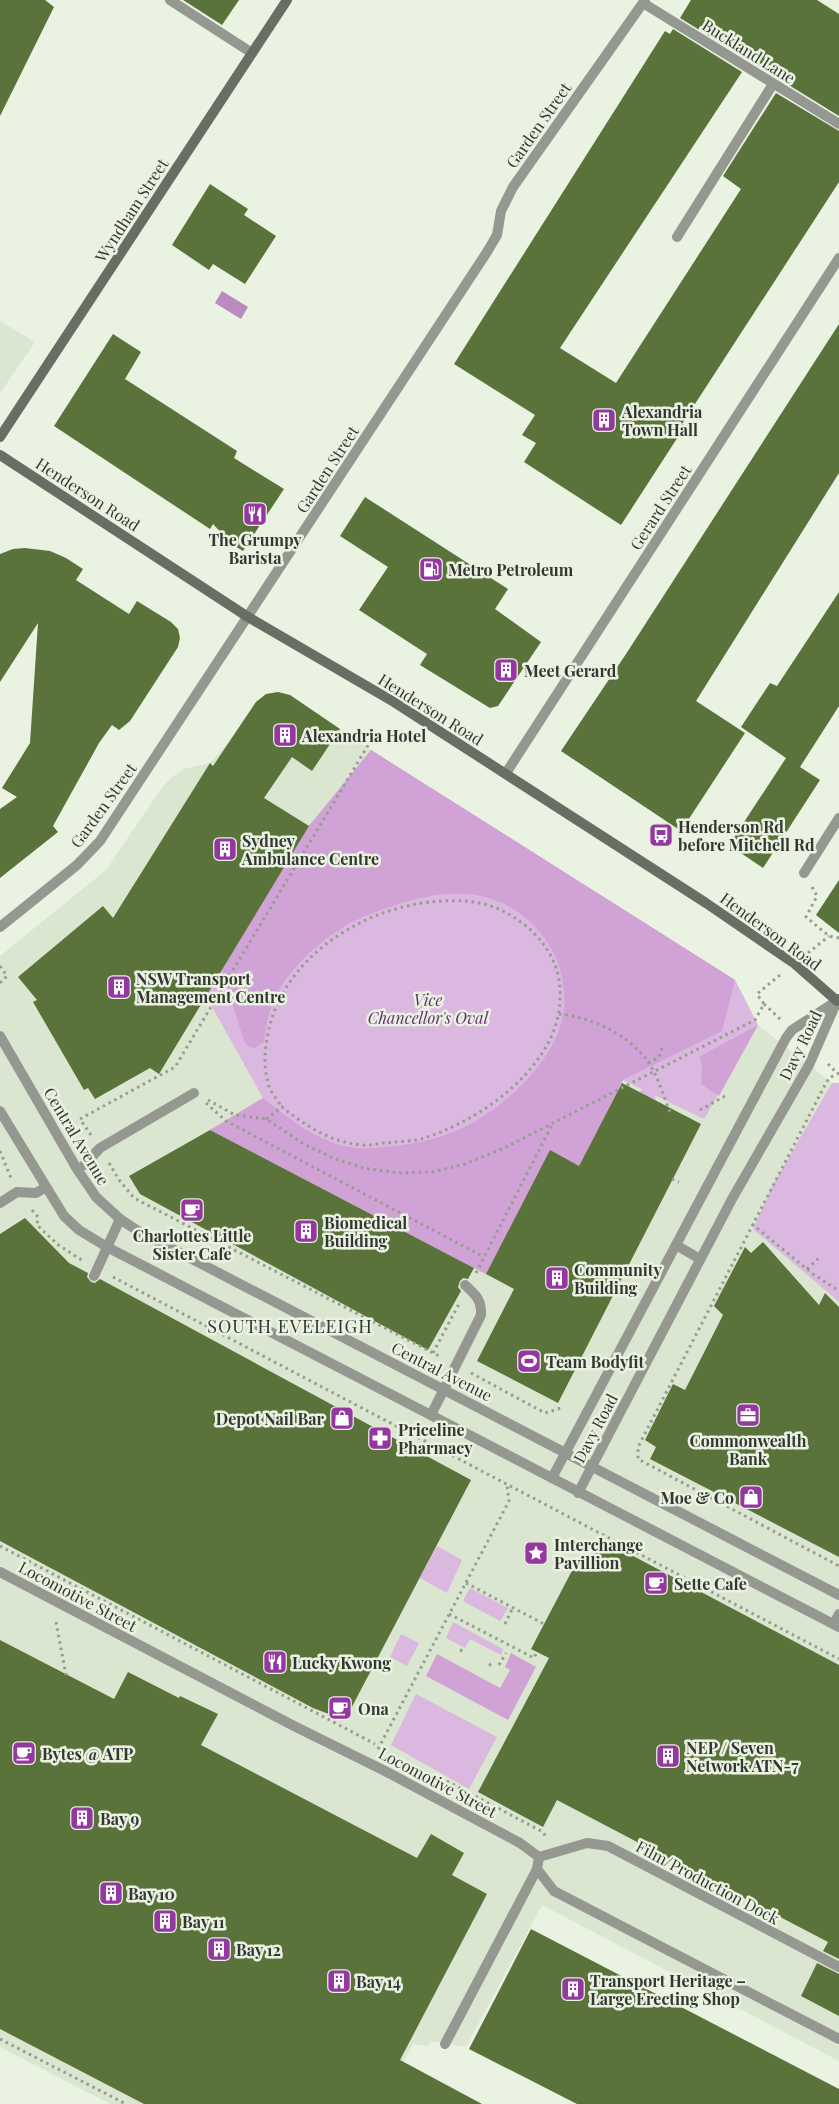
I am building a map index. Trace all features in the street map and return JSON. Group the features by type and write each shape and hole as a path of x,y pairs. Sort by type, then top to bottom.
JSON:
{"main road":[{"name":"Wyndham Street","path":"0,437 287,0"},
{"name":"Henderson Road","path":"0,455 248,617 394,702 706,903 795,964 838,1000"}],"street":[{"path":"170,0 252,53"},
{"name":"Buckland Lane","path":"644,2 839,124"},
{"name":"Garden Street","path":"0,927 77,865 100,840 487,252 496,235 502,211 513,187 644,2"},
{"path":"677,237 773,84"},
{"name":"Gerard Street","path":"506,773 839,258"},
{"path":"804,873 839,818"},
{"name":"Davy Road","path":"552,1478 786,1038 792,1030 838,1000"},
{"name":"Davy Road","path":"578,1492 700,1258 809,1065 838,1000"},
{"name":"Central Avenue","path":"0,1036 77,1169 96,1198 120,1219 138,1231 839,1595"},
{"path":"84,1165 100,1148 194,1093"},
{"path":"0,1111 64,1216 79,1230 107,1247 836,1626 839,1614"},
{"path":"0,1203 17,1192 36,1193 46,1187"},
{"path":"94,1276 120,1219"},
{"path":"676,1245 700,1258"},
{"path":"431,1415 481,1315 477,1295 465,1285"},
{"name":"Locomotive Street","path":"0,1572 294,1726 385,1771 520,1843 539,1857"},
{"name":"Film/Production Dock","path":"539,1857 587,1843 608,1846 839,1966"},
{"path":"445,2044 537,1869 539,1857"},
{"path":"537,1869 554,1891 839,2039"}],"path":[{"path":"370,742 175,1067 80,1118 119,1180 134,1198 456,1365 544,1413 562,1408"},
{"path":"804,873 817,896 806,917 829,936 839,938"},
{"path":"464,900 489,904 512,914 540,937 552,957 560,979 559,1014 549,1042 537,1061 512,1089 482,1111 452,1128 419,1139 363,1145 342,1141 322,1134 302,1123 282,1107 269,1088 264,1066 270,1020 278,999 292,979 313,955 336,936 371,917 406,906 464,900"},
{"path":"0,966 8,975 0,983"},
{"path":"194,1093 235,1115 266,1119 304,1144 333,1158 363,1168 399,1173 432,1172 465,1164 504,1148 652,1071 756,1020 764,1004 757,994"},
{"path":"559,1014 576,1016 608,1030 630,1043 647,1061 670,1112"},
{"path":"647,1061 659,1057 663,1045"},
{"path":"838,1073 826,1082 752,1224 638,1447 638,1459 839,1566"},
{"path":"194,1093 226,1121 484,1257"},
{"path":"700,1110 725,1096"},
{"path":"266,1119 282,1107"},
{"path":"474,1277 553,1122"},
{"path":"0,1150 17,1192"},
{"path":"672,1179 679,1182"},
{"path":"752,1224 839,1291"},
{"path":"808,1269 819,1258"},
{"path":"433,1353 458,1306"},
{"path":"235,1342 839,1659"},
{"path":"376,1754 509,1501 507,1484"},
{"path":"466,1583 544,1624"},
{"path":"505,1624 513,1607"},
{"path":"450,1614 534,1658 537,1652"},
{"path":"55,1616 66,1674"},
{"path":"499,1665 506,1653 504,1657"},
{"path":"0,2038 126,2104"}],"shaded area":[{"path":"222,291 248,307 241,319 215,303"},
{"path":"0,321 35,342 0,393"},
{"path":"278,692 290,695 371,750 735,980 758,1025 832,1083 772,1186 753,1229 839,1302 839,2061 542,1905 466,2047 431,2041 428,2046 413,2044 381,2104 110,2104 0,2047 0,956 106,870 161,789 172,777 184,769 210,763 230,740 256,702 266,694"},
{"path":"371,750 735,980 722,1031 623,1080 579,1166 550,1151 486,1274 210,1130 263,1098 309,1131 340,1145 353,1148 373,1148 431,1139 453,1132 486,1115 533,1073 555,1041 561,1024 564,1000 562,978 555,956 543,936 528,920 509,907 488,898 453,894 418,899 384,909 358,919 330,936 292,971 283,984 271,1009 264,1042 255,1048 249,1047 244,1041 222,970 309,826"},
{"path":"758,1025 719,1096 701,1084 702,1064 699,1057"},
{"path":"511,1653 536,1667 508,1720 426,1676 437,1654 500,1688 510,1670 505,1667"}],"green space":[{"name":"Vice Chancellor's Oval","path":"371,750 735,980 758,1025 704,1119 654,1095 658,1105 598,1129 579,1166 550,1150 486,1274 210,1130 263,1098 206,996 309,826","holes":["623,1080 643,1090 613,1101"]},
{"path":"832,1083 839,1083 839,1302 753,1229 772,1186"},
{"path":"437,1546 462,1560 447,1593 420,1578"},
{"path":"470,1588 508,1608 500,1621 463,1601"},
{"path":"453,1622 503,1649 501,1655 470,1639 465,1648 446,1638"},
{"path":"401,1634 419,1643 407,1666 390,1657"},
{"path":"416,1694 497,1737 469,1789 391,1745"}],"building":[{"path":"0,0 45,0 54,7 0,116"},
{"path":"183,0 239,0 222,25"},
{"path":"691,0 817,0 839,14 839,116 680,18"},
{"path":"673,29 742,72 560,348 616,383 741,189 723,176 776,93 839,131 839,182 682,424 685,426 621,525 524,462 536,443 522,435 535,415 454,364 665,31 670,34"},
{"path":"210,184 248,209 244,215 276,236 245,284 213,264 209,270 172,245"},
{"path":"839,324 839,473 696,701 745,733 681,831 561,751 626,654"},
{"path":"113,334 141,352 125,379 237,451 234,458 284,489 243,551 233,545 213,524 210,529 54,426"},
{"path":"365,497 508,589 495,609 541,642 498,706 490,708 420,665 427,654 359,610 388,567 340,536"},
{"path":"25,548 50,551 66,558 83,569 76,580 129,614 137,601 171,622 178,629 180,638 178,647 130,721 119,730 112,725 99,743 53,826 58,832 0,878 0,809 17,797 2,788 30,743 38,623 0,682 0,554 13,549"},
{"path":"839,592 839,706 800,767 820,780 763,868 729,845 786,758 741,727 770,683 777,686"},
{"path":"278,692 290,695 340,729 312,771 292,757 264,798 309,826 159,1074 150,1068 95,1099 88,1088 84,1090 33,1002 37,1000 18,977 103,906 113,918 210,763 213,766 256,702 266,694"},
{"path":"839,880 839,933 816,915"},
{"name":"Community Building","path":"622,1083 701,1124 558,1403 477,1361 514,1289 486,1274 550,1150 579,1166"},
{"name":"Biomedical Building","path":"210,1130 474,1268 468,1279 463,1278 460,1281 458,1287 461,1291 428,1350 140,1194 129,1176"},
{"path":"25,1218 69,1263 88,1273 87,1277 91,1282 95,1283 100,1279 471,1480 345,1720 313,1708 0,1541 0,1234"},
{"name":"Commonwealth Bank","path":"763,1242 819,1305 825,1293 839,1307 839,1557 650,1459 656,1447 645,1440 673,1384 685,1390 723,1315 714,1306 745,1247 751,1253"},
{"name":"NEP / Seven Network ATN-7","path":"601,1539 839,1665 839,1959 823,1951 828,1942 557,1800 543,1827 478,1792 549,1658 531,1649 576,1563 586,1568"},
{"path":"0,1640 114,1699 128,1672 179,1698 180,1696 218,1714 201,1745 417,1858 431,1834 464,1853 452,1875 487,1894 400,2060 482,2104 144,2104 0,2029"},
{"name":"Transport Heritage – Large Erecting Shop","path":"531,1929 839,2089 839,2104 577,2104 469,2049"},
{"path":"817,1963 839,1974 839,2016 801,1996"}],"place":[{"name":"Alexandria Town Hall","path":"604,420"},
{"name":"The Grumpy Barista","path":"255,514"},
{"name":"Metro Petroleum","path":"431,569"},
{"name":"Meet Gerard","path":"506,670"},
{"name":"Alexandria Hotel","path":"285,735"},
{"name":"Henderson Rd before Mitchell Rd","path":"661,835"},
{"name":"Sydney Ambulance Centre","path":"225,849"},
{"name":"NSW Transport Management Centre","path":"119,987"},
{"name":"Charlottes Little Sister Cafe","path":"192,1210"},
{"name":"Biomedical Building","path":"306,1231"},
{"name":"Community Building","path":"557,1278"},
{"name":"Team Bodyfit","path":"529,1361"},
{"name":"Commonwealth Bank","path":"748,1415"},
{"name":"Depot Nail Bar","path":"342,1418"},
{"name":"Priceline Pharmacy","path":"380,1438"},
{"name":"Moe & Co","path":"751,1497"},
{"name":"Interchange Pavillion","path":"536,1553"},
{"name":"Sette Cafe","path":"656,1583"},
{"name":"Lucky Kwong","path":"275,1662"},
{"name":"Ona","path":"340,1708"},
{"name":"Bytes @ ATP","path":"24,1753"},
{"name":"NEP / Seven Network ATN-7","path":"668,1756"},
{"name":"Bay 9","path":"82,1818"},
{"name":"Bay 10","path":"111,1893"},
{"name":"Bay 11","path":"165,1921"},
{"name":"Bay 12","path":"219,1949"},
{"name":"Bay 14","path":"339,1981"},
{"name":"Transport Heritage – Large Erecting Shop","path":"573,1989"}],"district":[{"name":"SOUTH EVELEIGH","path":"290,1326"}]}
